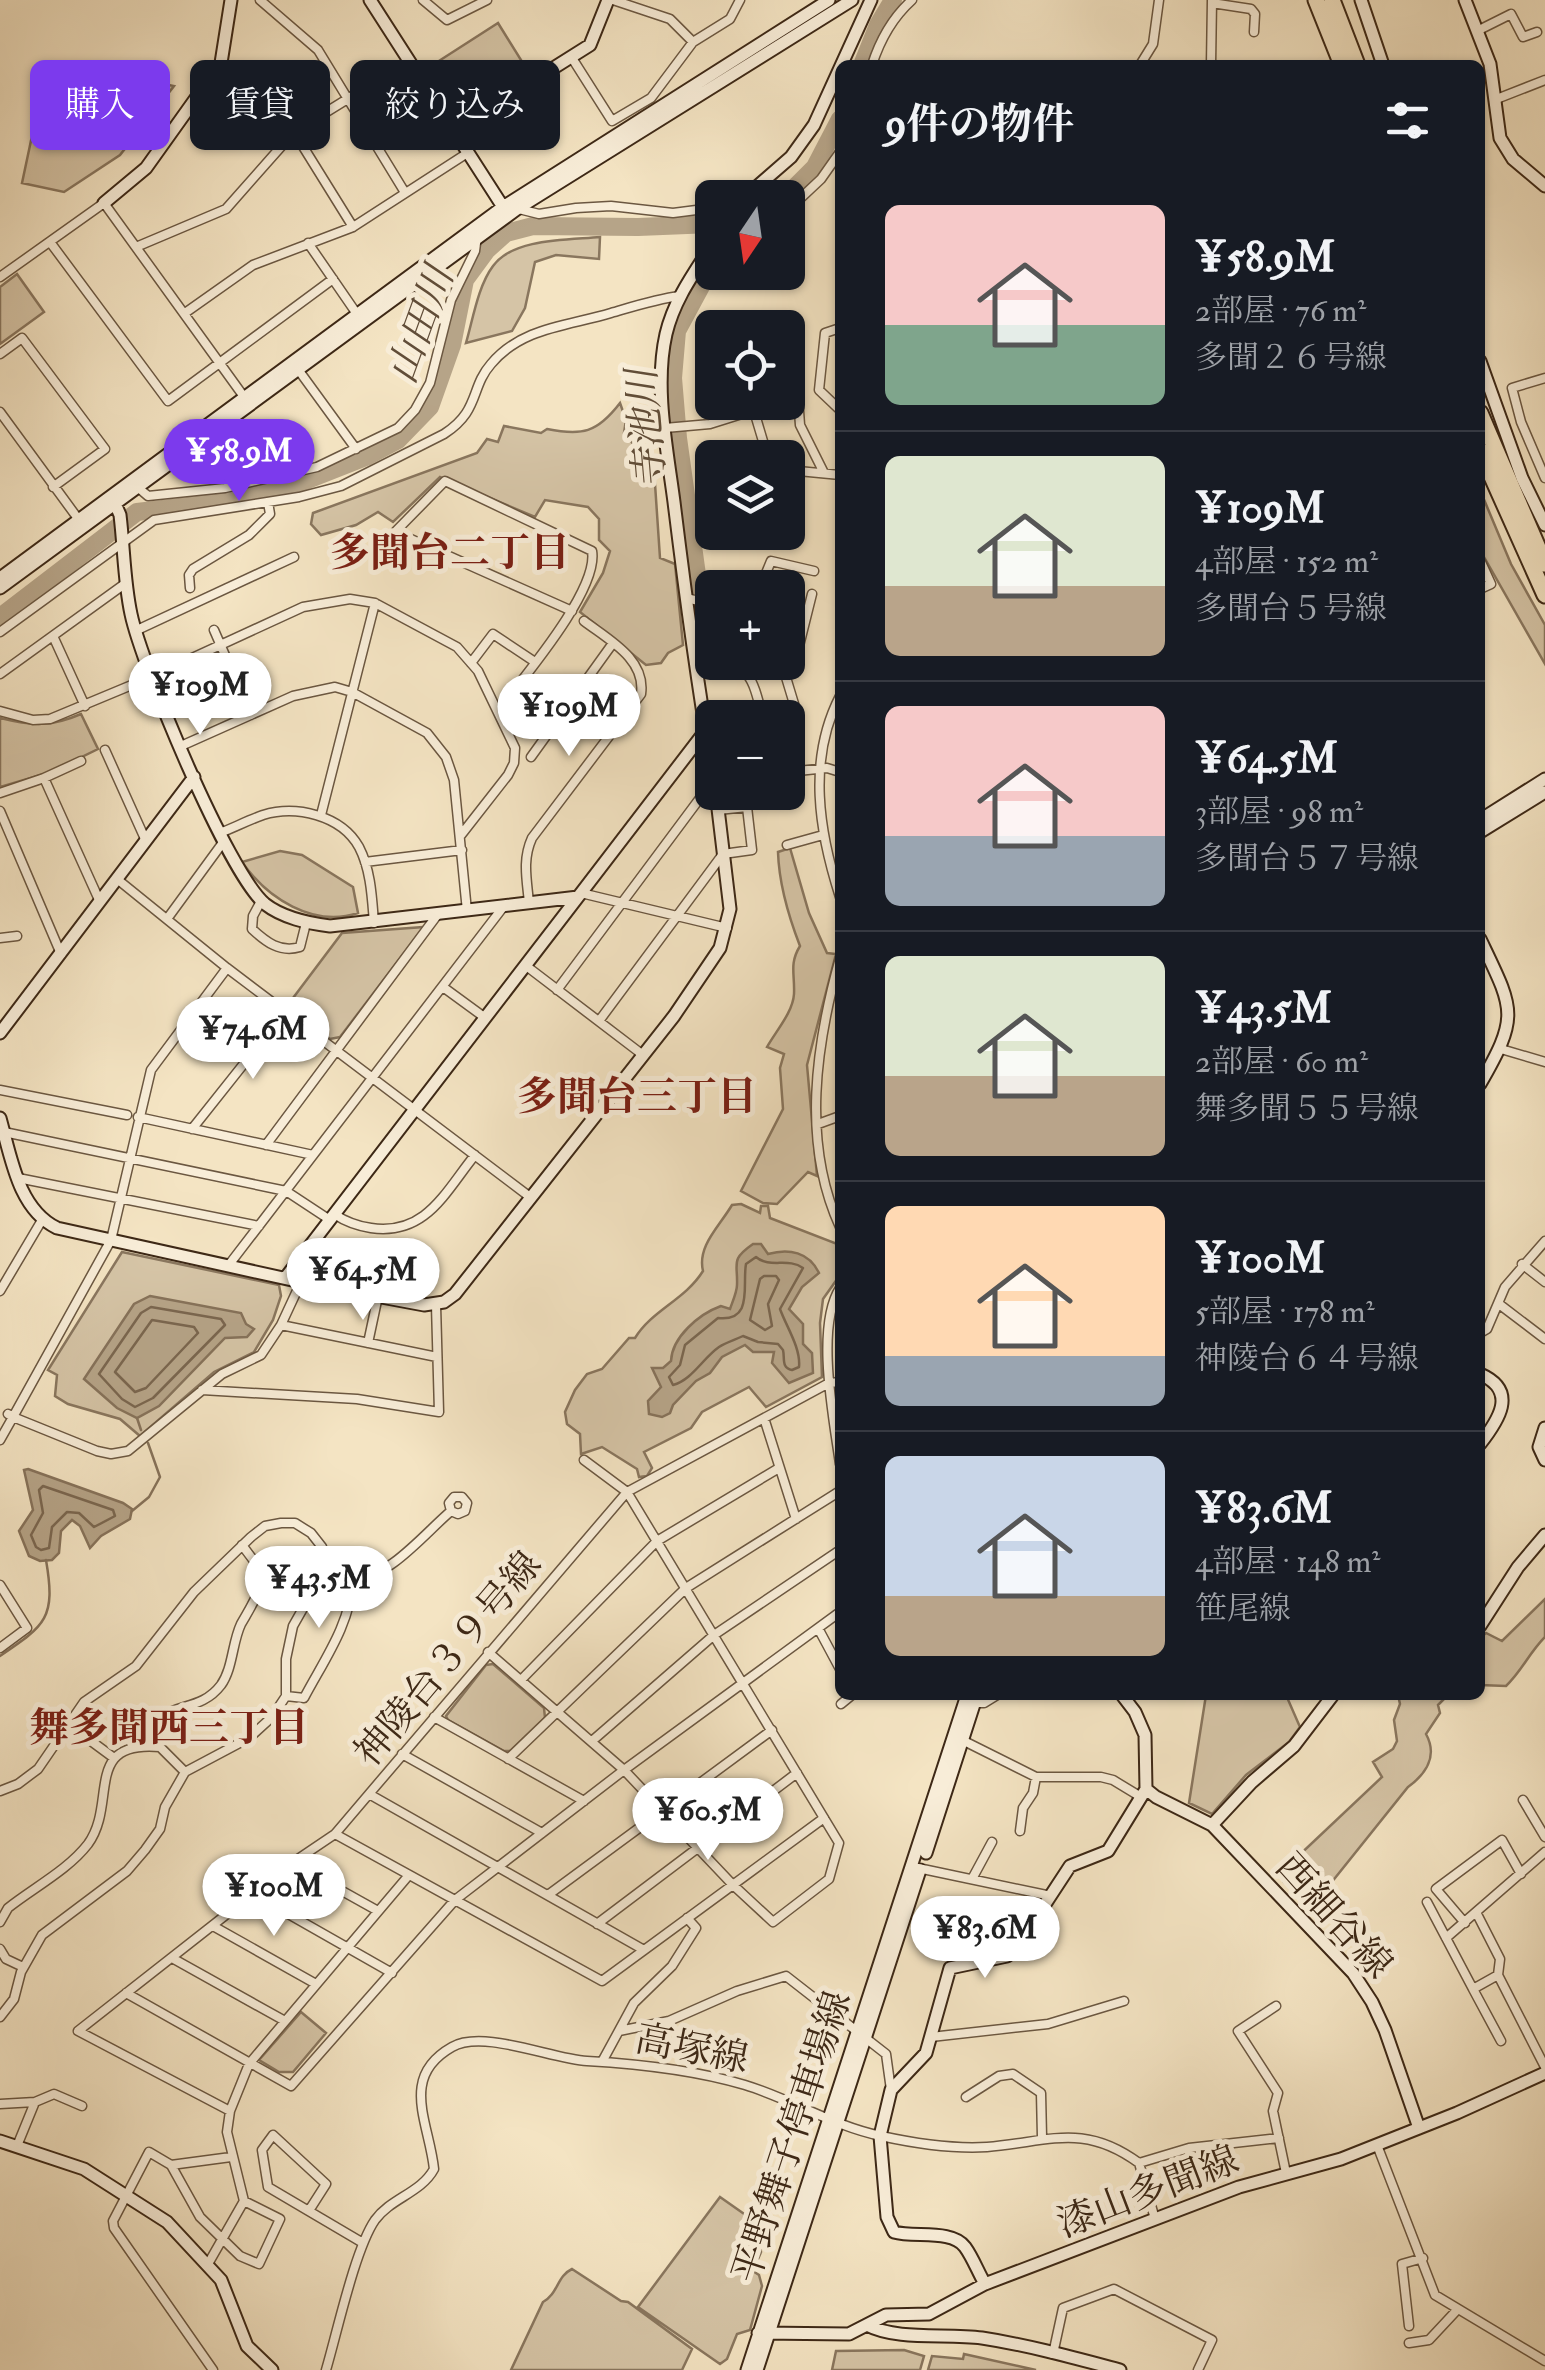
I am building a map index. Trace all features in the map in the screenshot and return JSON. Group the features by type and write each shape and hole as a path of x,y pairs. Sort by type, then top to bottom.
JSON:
{"highway":[{"path":"1316,0 1340,60"},
{"path":"1332,0 1355,60"},
{"path":"1485,424 1545,564"},
{"path":"1485,461 1545,595"}],"street":[{"path":"221,60 231,0"},
{"path":"260,0 318,50 404,192"},
{"path":"370,0 410,60"},
{"path":"422,0 446,20 487,0"},
{"path":"560,65 595,38 610,0 670,19 694,42"},
{"path":"651,13 655,0"},
{"path":"572,58 612,121 651,98 694,42 730,20 740,0"},
{"path":"0,578 115,505 134,484 510,208 829,0"},
{"path":"360,318 477,236 510,208 852,0"},
{"path":"844,60 871,0"},
{"path":"874,60 892,22 912,0"},
{"path":"1143,60 1152,44 1159,0"},
{"path":"1361,0 1381,60"},
{"path":"1464,0 1490,64 1500,138 1513,159 1545,186"},
{"path":"1212,60 1212,1 1251,9 1254,32"},
{"path":"1478,30 1510,14 1522,36 1537,32"},
{"path":"765,180 792,157 814,125 835,79"},
{"path":"1494,100 1545,80"},
{"path":"330,110 348,99"},
{"path":"0,278 146,168 190,106"},
{"path":"136,247 226,209 278,150"},
{"path":"305,150 352,227"},
{"path":"185,313 253,264 352,227 470,152 510,208 539,214 594,207 673,213 695,210"},
{"path":"805,194 835,159"},
{"path":"104,203 247,401"},
{"path":"134,484 148,496 225,488 317,467 398,428 415,410 430,384 452,300 475,251 477,236"},
{"path":"50,242 168,401 333,279"},
{"path":"308,243 360,318"},
{"path":"695,273 680,296 663,349 695,570"},
{"path":"0,632 154,520 341,486 444,434 460,424 476,398 488,366 534,332 680,296"},
{"path":"835,329 825,332 819,390 835,405"},
{"path":"0,354 22,338 105,449 53,487"},
{"path":"295,366 356,450"},
{"path":"1485,375 1522,478 1545,525"},
{"path":"1545,378 1512,388 1521,422 1545,478"},
{"path":"0,412 82,524"},
{"path":"674,427 724,420"},
{"path":"800,420 824,473"},
{"path":"0,433 11,426"},
{"path":"805,471 835,474"},
{"path":"498,711 572,611 594,562 592,551 445,481 395,532 572,611"},
{"path":"190,588 193,569 249,535 270,514 268,502"},
{"path":"115,505 124,540 126,582 135,631 152,677 233,861 276,912 330,926 579,895 727,928"},
{"path":"0,588 82,524"},
{"path":"135,631 294,558"},
{"path":"768,570 772,561 814,572"},
{"path":"0,674 126,582"},
{"path":"805,622 812,594"},
{"path":"0,711 33,720 50,719 303,607 350,599 375,603 457,647 471,663 515,748 514,763 461,834"},
{"path":"321,815 375,603"},
{"path":"529,903 525,866 532,838 641,694 643,679 637,665 584,621"},
{"path":"214,630 251,715"},
{"path":"471,663 493,634 535,662"},
{"path":"52,636 85,706"},
{"path":"531,757 613,643"},
{"path":"181,746 312,690 335,687 352,692 427,733 446,756 454,780 467,911"},
{"path":"835,707 820,768 823,835 835,879"},
{"path":"286,1277 695,744"},
{"path":"105,750 146,841"},
{"path":"0,792 81,761"},
{"path":"805,770 835,771"},
{"path":"0,1033 194,776"},
{"path":"44,778 100,902"},
{"path":"1485,817 1545,779"},
{"path":"1485,829 1545,792"},
{"path":"557,990 695,805"},
{"path":"167,919 222,837 289,810 321,815 357,843 365,862 374,923"},
{"path":"0,1118 32,1209 57,1228 301,1282 436,1305 455,1294 710,966 727,928 730,909 718,810"},
{"path":"598,1021 723,854 752,850 748,810"},
{"path":"0,811 61,954"},
{"path":"787,845 823,835"},
{"path":"365,862 462,850"},
{"path":"117,879 227,968 530,1198"},
{"path":"262,900 253,916 252,928 266,943 288,950 300,947 306,922"},
{"path":"228,1266 504,906"},
{"path":"266,1145 438,914"},
{"path":"0,938 17,936"},
{"path":"1485,951 1506,999 1508,1030 1502,1049 1485,1076"},
{"path":"525,965 643,1055"},
{"path":"0,1440 112,1240 151,1070 227,968"},
{"path":"835,980 816,1062 818,1124 826,1181 835,1211"},
{"path":"443,987 484,1017"},
{"path":"192,1129 286,1012"},
{"path":"1502,1049 1545,1062"},
{"path":"0,1090 127,1115"},
{"path":"138,1117 314,1155"},
{"path":"818,1124 835,1118"},
{"path":"4,1132 286,1190 332,1217 389,1230 411,1226 429,1212 475,1154"},
{"path":"18,1178 259,1226"},
{"path":"826,1181 835,1178"},
{"path":"0,1292 42,1220"},
{"path":"1485,1329 1505,1287 1545,1240"},
{"path":"0,1263 12,1270"},
{"path":"1522,1264 1545,1282"},
{"path":"11,1416 110,1454 128,1452 222,1374 261,1356 301,1282"},
{"path":"368,1343 378,1296"},
{"path":"835,1297 829,1320 829,1382 835,1418"},
{"path":"1498,1304 1545,1339"},
{"path":"202,1390 357,1399 439,1412 436,1305"},
{"path":"829,1320 835,1320"},
{"path":"281,1325 437,1357"},
{"path":"1485,1376 1500,1390 1504,1407 1485,1438"},
{"name":"神陵台３９号線","path":"644,1950 369,1794 628,1492 835,1382"},
{"path":"764,1418 796,1519"},
{"path":"1545,1428 1539,1447 1545,1460"},
{"path":"488,1652 624,1770 773,1922 829,1879 838,1844 824,1818 628,1492 584,1460"},
{"path":"521,1680 657,1541 779,1468"},
{"path":"508,1758 686,1588 835,1494"},
{"path":"323,1573 353,1580 388,1566 451,1511"},
{"path":"0,1790 18,1784 38,1769 84,1702 136,1666 194,1592 265,1526 295,1523 311,1534 322,1548 323,1573 293,1626 286,1659 286,1696 272,1718 249,1738 185,1772 165,1808 160,1829 145,1850 127,1870 42,1935 23,1967 14,1999 0,2017"},
{"path":"1485,1618 1518,1566 1545,1535"},
{"path":"147,1746 154,1722 165,1712 205,1702 224,1681 238,1633 262,1582 242,1545"},
{"path":"592,1741 714,1634 835,1553"},
{"path":"286,1696 304,1698 323,1666 351,1605 353,1580"},
{"path":"0,1585 28,1628 0,1648"},
{"path":"126,1993 291,2086 455,1900 835,1616"},
{"path":"818,1628 835,1660"},
{"path":"841,1704 846,1700"},
{"name":"平野舞子停車場線","path":"757,2370 764,2333 970,1700"},
{"path":"891,2090 918,2064 932,2037 950,1968 1007,1956 1016,1950 1070,1866 1108,1851 1144,1793 1145,1734 1126,1700"},
{"path":"1212,1825 1252,1782 1294,1746 1329,1700"},
{"path":"434,1717 584,1801"},
{"path":"68,1724 114,1758"},
{"path":"548,1896 772,1730"},
{"path":"958,1738 1036,1777 1102,1777 1144,1793"},
{"path":"0,1922 8,1908 86,1846 101,1818 103,1782 114,1758 132,1748 160,1748 185,1772"},
{"path":"402,1754 542,1834"},
{"path":"597,1924 797,1773"},
{"path":"1020,1831 1020,1815 1033,1793 1036,1777"},
{"name":"西細谷線","path":"1144,1793 1212,1825 1353,1973 1385,2030 1419,2128"},
{"path":"230,2110 78,2031 335,1834 369,1794"},
{"path":"1523,1800 1545,1837"},
{"path":"335,1834 602,1981 824,1818"},
{"path":"1465,1923 1436,1889 1502,1840 1522,1874"},
{"path":"972,1879 992,1842"},
{"path":"1446,1938 1545,1852"},
{"path":"292,1864 378,1912"},
{"path":"917,1868 1051,1896"},
{"path":"213,2370 113,2222 149,2152 171,2164 200,2218 240,2256 259,2264 280,2219 244,2201 227,2132 230,2110 248,2064 409,1875"},
{"path":"255,1895 392,1973"},
{"path":"1427,1902 1501,2041"},
{"path":"1477,1914 1500,1959 1498,1975 1545,2070"},
{"path":"603,2060 642,1992 672,1966 696,1928 687,1918"},
{"path":"214,1926 316,1984"},
{"path":"0,1949 6,1958 23,1967"},
{"path":"172,1958 285,2021"},
{"path":"1473,1988 1498,1975"},
{"path":"619,2031 668,2021 737,1991 786,1976 886,2054 891,2090 880,2136 887,2217 894,2232 954,2238 964,2244 985,2284"},
{"path":"932,2037 1048,2024 1124,2001"},
{"path":"1276,2006 1238,2031 1278,2093 1274,2110 1286,2173"},
{"name":"高塚線","path":"326,2370 363,2243 374,2222 388,2204 417,2188 434,2169 420,2092 431,2061 456,2044 468,2042 586,2061 603,2060 744,2085 880,2136 971,2146 1042,2137 1101,2140 1140,2163"},
{"name":"漆山多聞線","path":"764,2333 849,2334 886,2315 929,2314 985,2284 1239,2187 1377,2145 1545,2070"},
{"path":"966,2097 1000,2076 1014,2074 1041,2093 1042,2137"},
{"path":"0,2104 36,2102 54,2094 82,2106"},
{"path":"17,2146 36,2102"},
{"path":"326,2184 274,2136 262,2150 268,2187 363,2243"},
{"path":"1155,2219 1140,2163 1189,2148 1279,2138"},
{"path":"0,2141 84,2169 167,2222 221,2280 247,2346 272,2370"},
{"path":"1377,2145 1436,2295 1545,2361"},
{"path":"171,2164 231,2158"},
{"path":"310,2210 332,2175"},
{"path":"208,2264 244,2201"},
{"path":"1409,2326 1402,2264 1423,2258"},
{"path":"1052,2354 1063,2308 1114,2289 1212,2340 1198,2370"},
{"path":"1409,2343 1429,2340 1457,2310"},
{"path":"867,2325 884,2334 984,2338 1116,2370"},
{"name":"平野舞子停車場線","path":"746,2370 764,2333"}],"shaded area":[{"path":"498,23 521,60 440,60"},
{"path":"30,145 30,150 124,150 64,192 22,183"},
{"path":"600,237 599,259 556,255 535,262 525,308 512,331 466,343 483,283 502,257 527,245"},
{"path":"17,274 44,312 0,344 0,287"},
{"path":"620,403 626,420 624,433 654,469 660,558 675,564 683,645 668,653 661,663 646,665 580,612 603,573 610,551 599,540 599,519 588,507 545,500 535,517 440,477 393,522 378,512 356,525 321,535 311,524 313,513 477,453 487,439 498,442 504,426 541,433 547,429 579,432 604,421"},
{"path":"1485,502 1511,564 1545,625 1545,664 1485,559"},
{"path":"81,714 98,749 51,772 0,787 0,718 41,724"},
{"path":"790,848 809,913 827,953 835,954 835,958 807,1065 817,1176 808,1172 777,1204 763,1203 741,1191 783,1109 780,1068 784,1054 767,1047 793,1001 794,964 800,946 785,900 778,852"},
{"path":"280,851 302,855 353,887 358,913 324,916 292,907 264,887 242,862"},
{"path":"424,927 340,1037 330,1039 287,1006 342,933"},
{"path":"741,1204 760,1213 761,1206 768,1206 770,1218 835,1243 835,1282 823,1299 820,1323 822,1377 766,1407 749,1387 702,1412 691,1428 644,1452 652,1468 647,1476 639,1477 637,1469 602,1447 581,1454 580,1434 567,1424 565,1412 575,1390 587,1374 602,1369 629,1338 635,1338 696,1281 703,1271 703,1253 710,1237 732,1205"},
{"path":"122,1252 279,1285 281,1296 273,1320 254,1352 214,1372 140,1436 120,1419 68,1404 55,1396 57,1375 48,1370"},
{"path":"1545,1599 1545,1637 1506,1686 1485,1685 1485,1634 1502,1641"},
{"path":"493,1664 544,1708 545,1718 511,1751 504,1751 446,1716 486,1665"},
{"path":"1205,1700 1288,1700 1300,1727 1289,1742 1246,1775 1212,1814 1189,1803"},
{"path":"1399,1700 1443,1700 1438,1705 1440,1713 1426,1734 1431,1750 1425,1770 1319,1898 1284,1882 1293,1861 1382,1777 1373,1762 1393,1749 1397,1741 1394,1720"},
{"path":"301,2012 326,2033 293,2072 279,2072 259,2060"},
{"path":"720,2197 757,2223 761,2252 753,2271 759,2275 762,2286 750,2330 737,2334 727,2359 720,2364 638,2307"},
{"path":"572,2269 628,2302 692,2349 682,2370 511,2370 543,2302"},
{"path":"904,2350 924,2356 920,2370 832,2370 836,2351"},
{"path":"964,2354 1036,2370 928,2370 932,2356 963,2359"}],"water":[{"path":"753,1244 761,1244 768,1254 783,1251 804,1256 819,1273 802,1287 789,1309 803,1324 803,1344 812,1353 813,1373 789,1383 772,1363 774,1352 753,1352 745,1345 722,1357 710,1373 696,1381 673,1405 670,1413 662,1417 649,1414 648,1401 661,1387 652,1368 663,1368 671,1361 681,1335 696,1321 721,1306 730,1309 737,1288 738,1258"},
{"path":"150,1296 241,1313 246,1324 254,1329 247,1337 225,1338 159,1406 137,1418 117,1408 84,1379 134,1304"},
{"path":"24,1470 123,1503 132,1509 130,1519 101,1536 90,1548 80,1526 72,1520 61,1531 59,1553 52,1560 40,1561 29,1556 19,1531 33,1510"}],"waterway":[{"name":"山田川","path":"864,60 893,0"},
{"name":"山田川","path":"802,180 815,167 835,129"},
{"name":"山田川","path":"0,617 137,512 231,501 300,483 398,440 430,407 452,345 465,280 487,250 506,233 533,226 695,225"},
{"name":"寺池川","path":"696,570 673,378 677,331 699,290"},
{"path":"137,1418 141,1430"},
{"path":"132,1511 149,1497 160,1477 148,1443"},
{"path":"0,1656 28,1636 44,1618 49,1595 46,1560"}],"district":[{"name":"多聞台二丁目","path":"450,553"},
{"name":"多聞台三丁目","path":"637,1097"},
{"name":"舞多聞西三丁目","path":"169,1728"}]}
